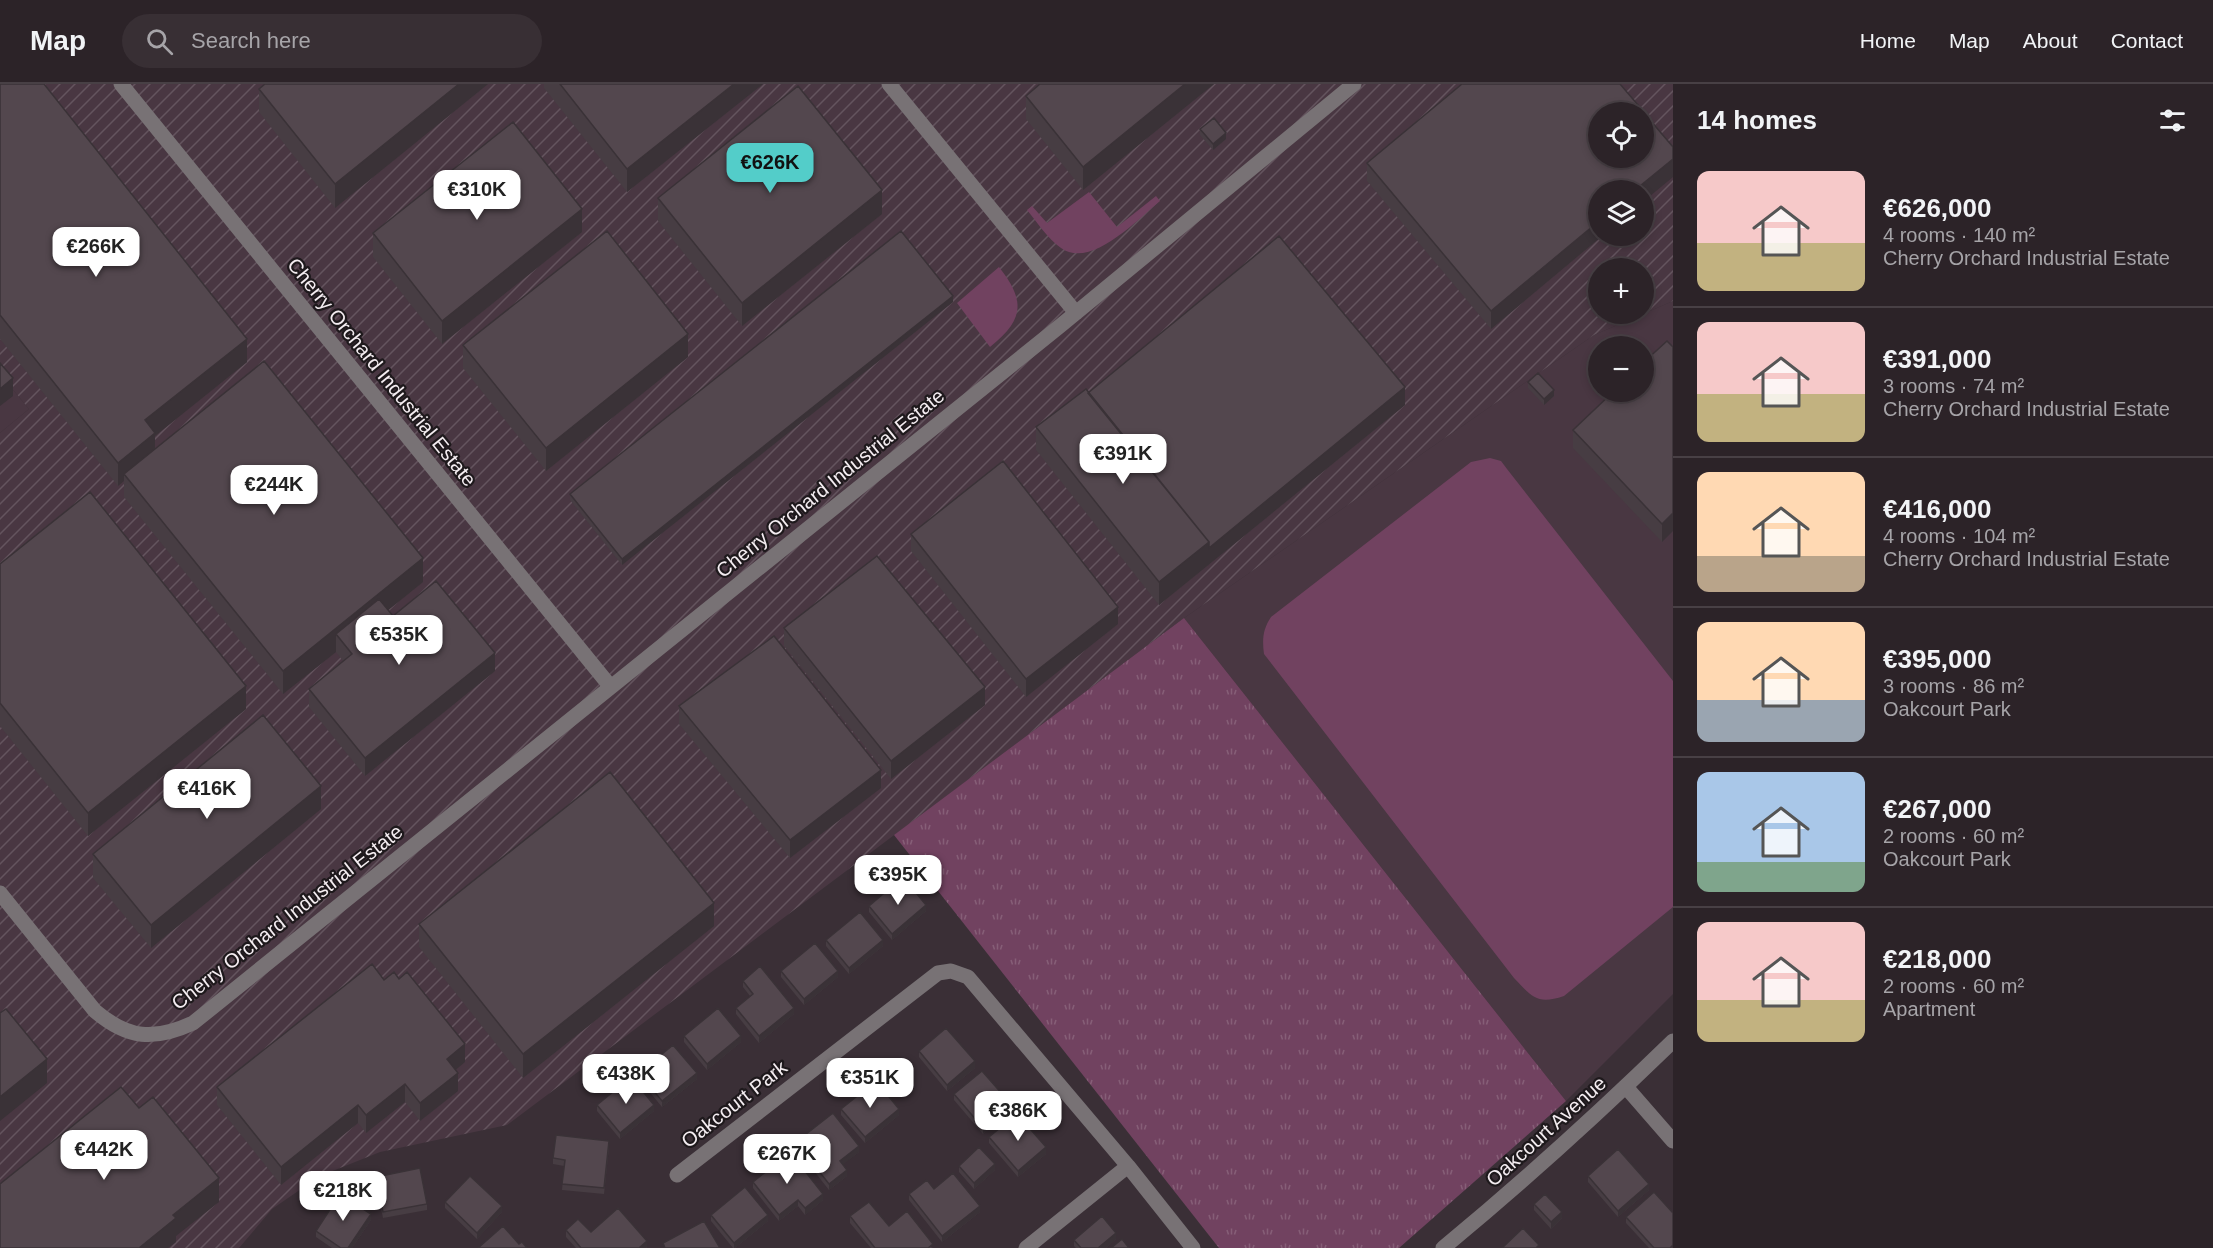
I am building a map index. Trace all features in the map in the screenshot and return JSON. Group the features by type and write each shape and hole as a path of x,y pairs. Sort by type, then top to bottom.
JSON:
{"street":[{"name":"Cherry Orchard Industrial Estate","path":"121,84 610,686"},
{"path":"889,84 1076,313"},
{"name":"Cherry Orchard Industrial Estate","path":"0,893 95,1011 108,1022 123,1031 156,1035 174,1032 193,1023 1076,313 1354,84"},
{"name":"Oakcourt Park","path":"677,1174 938,973 951,971 968,976 1194,1248"},
{"name":"Oakcourt Avenue","path":"1443,1248 1520,1184 1673,1041"},
{"path":"1626,1087 1673,1141"},
{"path":"1026,1248 1128,1166"}],"shaded area":[{"path":"0,84 1673,84 1673,301 1654,309 1654,258 1588,258 1588,324 1620,324 1588,336 1588,339 1184,618 507,1125 380,1152 320,1176 272,1209 239,1248 0,1248 0,433 29,409 0,374"},
{"path":"1673,301 1673,994 1566,1101 1184,618 1588,339 1588,402 1654,402 1654,336 1593,336 1620,324 1654,324 1654,309"},
{"path":"0,374 29,409 0,433"}],"green space":[{"path":"1089,192 1117,227 1156,196 1160,201 1114,239 1086,252 1073,253 1056,244 1027,210 1032,206 1047,223"},
{"path":"999,267 1014,290 1017,310 1010,328 990,347 957,303"},
{"path":"1490,458 1501,461 1673,681 1673,907 1564,996 1547,1000 1536,998 1514,978 1264,654 1263,649 1265,630 1271,617 1471,462"},
{"path":"1184,618 1566,1101 1399,1248 1219,1248 894,835"}],"building":[{"path":"0,84 44,84 247,339 145,420 155,433 118,463 0,315"},
{"path":"265,84 459,84 335,184 259,89"},
{"path":"560,84 734,84 627,169"},
{"path":"1040,84 1185,84 1083,167 1026,96"},
{"path":"1462,84 1620,84 1635,102 1588,102 1588,168 1654,168 1654,125 1673,147 1673,159 1647,180 1588,180 1588,230 1491,311 1367,163"},
{"path":"798,86 882,190 742,303 658,198"},
{"path":"1214,118 1226,133 1213,144 1200,129"},
{"path":"513,122 582,209 442,321 373,233"},
{"path":"607,231 688,334 546,448 463,345"},
{"path":"901,231 953,296 622,559 570,494"},
{"path":"1279,236 1405,387 1209,548 1209,542 1088,393"},
{"path":"1667,341 1673,347 1673,513 1662,524 1573,430 1602,402 1654,402 1654,353"},
{"path":"264,361 423,558 283,671 124,474"},
{"path":"0,363 13,378 0,389"},
{"path":"1538,373 1554,390 1544,399 1528,382"},
{"path":"1086,389 1209,542 1159,582 1036,427"},
{"path":"1003,461 1118,607 1026,679 911,534"},
{"path":"90,492 246,686 88,813 0,703 0,564"},
{"path":"877,556 985,687 891,761 784,628"},
{"path":"436,581 495,653 365,758 309,689 352,654 336,634 379,599 393,616"},
{"path":"774,636 881,770 790,840 679,706"},
{"path":"263,715 321,786 151,925 93,854"},
{"path":"610,772 714,903 523,1054 419,924"},
{"path":"903,877 926,905 892,934 869,906"},
{"path":"860,912 883,940 849,968 826,940"},
{"path":"815,943 838,971 804,999 781,971"},
{"path":"372,964 384,980 394,972 399,979 407,972 465,1044 447,1059 458,1073 420,1103 405,1084 366,1115 358,1105 281,1167 217,1087"},
{"path":"760,966 794,1008 759,1036 736,1008 753,994 743,981"},
{"path":"718,1008 741,1036 707,1064 684,1036"},
{"path":"6,1009 47,1059 0,1097 0,1013"},
{"path":"946,1028 975,1061 947,1085 919,1051"},
{"path":"673,1045 697,1073 662,1101 639,1073"},
{"path":"982,1071 1011,1104 983,1128 954,1094"},
{"path":"631,1077 654,1105 620,1133 597,1105"},
{"path":"876,1081 899,1109 865,1137 841,1109"},
{"path":"121,1087 139,1108 153,1097 219,1178 173,1215 176,1218 139,1248 0,1248 0,1184"},
{"path":"833,1113 859,1146 840,1161 847,1170 829,1184 796,1142"},
{"path":"1017,1114 1046,1147 1018,1171 989,1137"},
{"path":"556,1135 609,1141 604,1188 562,1184 565,1160 553,1158"},
{"path":"979,1147 995,1164 974,1183 959,1166"},
{"path":"1618,1149 1649,1184 1618,1211 1588,1176"},
{"path":"790,1152 823,1194 805,1208 798,1200 779,1215 753,1182"},
{"path":"420,1168 427,1204 383,1212 376,1177"},
{"path":"953,1173 980,1206 942,1236 909,1194 927,1180 934,1189"},
{"path":"470,1176 502,1206 477,1233 445,1202"},
{"path":"745,1187 768,1215 734,1243 711,1215"},
{"path":"1654,1192 1673,1213 1673,1245 1670,1248 1654,1248 1626,1217"},
{"path":"340,1194 371,1214 348,1248 341,1248 316,1231"},
{"path":"1545,1194 1562,1212 1551,1222 1534,1204"},
{"path":"869,1202 889,1226 907,1211 933,1244 928,1248 875,1248 850,1216"},
{"path":"618,1208 647,1241 639,1248 581,1248 566,1230 578,1219 591,1232"},
{"path":"1102,1216 1116,1233 1098,1248 1081,1248 1074,1240"},
{"path":"704,1221 720,1248 665,1248 663,1243"},
{"path":"503,1226 519,1244 522,1242 527,1248 478,1248"},
{"path":"1523,1228 1539,1245 1536,1248 1502,1248"},
{"path":"1122,1239 1129,1248 1111,1248"}]}
